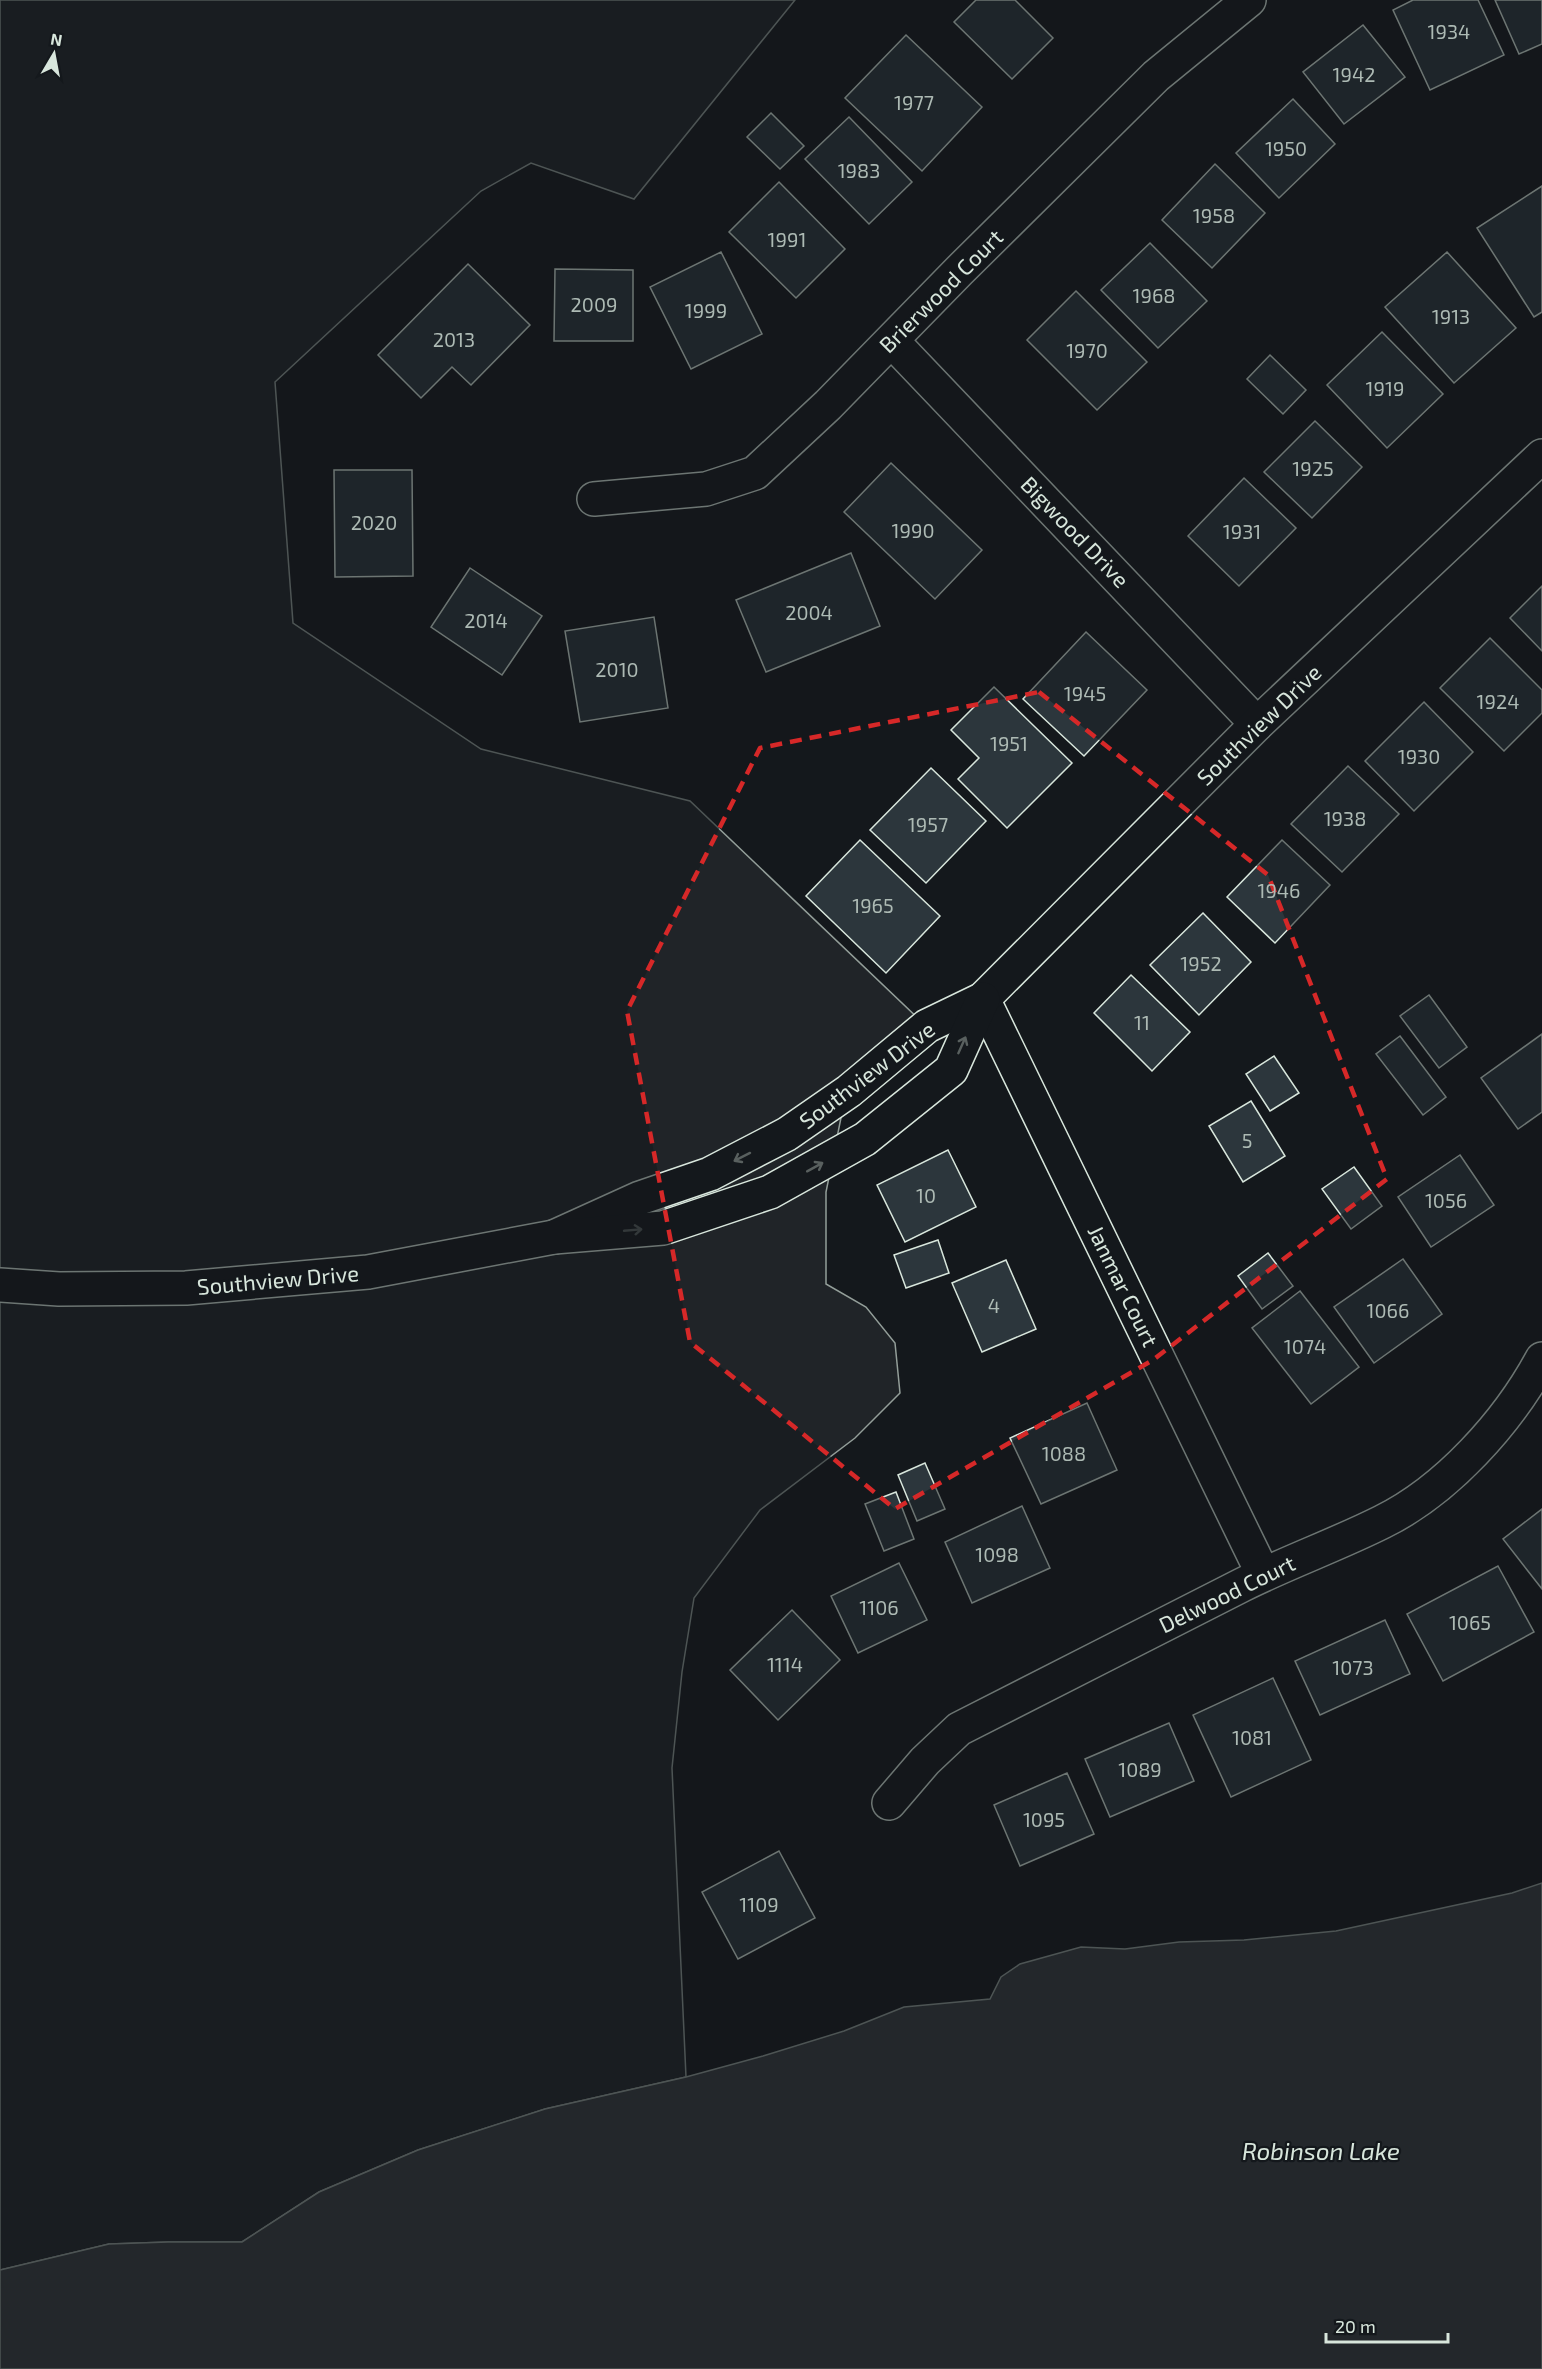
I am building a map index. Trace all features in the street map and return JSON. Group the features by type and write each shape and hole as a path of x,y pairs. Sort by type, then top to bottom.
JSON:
{"street":[{"name":"Brierwood Court","path":"594,500 706,489 755,473 786,446 1156,76 1249,0"},
{"name":"Bigwood Drive","path":"892,341 1257,724"},
{"name":"Southview Drive","path":"554,1237 640,1198 710,1174 787,1134 849,1091 927,1026 982,999 1257,724 1542,456"},
{"name":"Southview Drive","path":"0,1285 58,1289 186,1288 357,1274 554,1237 663,1228 770,1192 865,1139 951,1070 982,999"},
{"name":"Janmar Court","path":"982,999 1263,1574"},
{"name":"Delwood Court","path":"889,1803 925,1761 959,1729 1263,1574 1384,1521 1432,1490 1474,1450 1504,1417 1526,1389 1542,1359"}],"highlighted area":[{"path":"1039,692 1268,875 1387,1179 1153,1360 895,1509 690,1342 627,1011 760,748"}],"shaded area":[{"path":"0,0 795,0 634,199 531,163 481,191 275,382 293,623 481,749 690,801 924,1024 847,1088 826,1192 826,1284 866,1307 895,1343 900,1393 855,1438 760,1510 694,1598 682,1672 672,1768 686,2077 545,2109 418,2150 319,2192 242,2242 109,2244 0,2270"}],"water":[{"name":"Robinson Lake","path":"1542,1883 1542,2369 0,2369 0,2270 109,2244 242,2242 319,2192 418,2150 545,2109 686,2077 763,2056 844,2031 904,2007 990,1999 1001,1977 1020,1964 1081,1947 1125,1949 1179,1942 1244,1940 1336,1931 1512,1893"}],"building":[{"path":"976,0 1015,0 1053,38 1012,79 954,22"},
{"path":"1413,0 1478,0 1504,55 1430,90 1393,10"},
{"path":"1495,0 1542,0 1542,44 1519,54"},
{"path":"1363,25 1405,77 1344,124 1303,72"},
{"path":"906,35 982,107 922,171 845,98"},
{"path":"1293,99 1335,144 1279,198 1236,153"},
{"path":"771,113 804,146 780,169 747,137"},
{"path":"849,117 912,182 869,224 805,159"},
{"path":"1215,164 1265,213 1212,268 1162,220"},
{"path":"779,182 845,249 796,298 729,232"},
{"path":"1542,186 1542,312 1534,317 1477,228"},
{"path":"1150,243 1207,301 1158,348 1101,290"},
{"path":"721,252 762,334 691,369 650,287"},
{"path":"1447,252 1516,328 1454,383 1385,307"},
{"path":"468,264 530,325 471,385 452,367 421,398 378,355"},
{"path":"555,269 633,270 633,341 554,341"},
{"path":"1076,291 1147,362 1097,410 1027,340"},
{"path":"1382,332 1443,394 1387,448 1327,385"},
{"path":"1270,355 1306,390 1283,414 1247,379"},
{"path":"1315,421 1362,467 1312,518 1264,472"},
{"path":"891,463 982,550 935,599 844,512"},
{"path":"334,470 412,470 413,576 335,577"},
{"path":"1244,478 1296,528 1239,586 1188,536"},
{"path":"851,553 880,626 766,672 736,600"},
{"path":"470,568 542,616 502,675 431,627"},
{"path":"1542,586 1542,651 1510,618"},
{"path":"654,617 668,708 580,722 565,631"},
{"path":"1086,632 1147,690 1084,756 1023,699"},
{"path":"1490,638 1542,690 1542,713 1504,751 1440,688"},
{"path":"994,687 1072,763 1007,828 958,779 979,758 951,730"},
{"path":"1424,702 1473,752 1414,811 1365,761"},
{"path":"1348,766 1399,814 1342,872 1291,824"},
{"path":"931,768 986,821 926,883 870,830"},
{"path":"860,840 940,916 886,973 806,896"},
{"path":"1282,840 1330,885 1275,943 1227,897"},
{"path":"1203,913 1251,962 1199,1015 1150,965"},
{"path":"1131,975 1190,1032 1152,1071 1094,1013"},
{"path":"1429,995 1467,1047 1439,1068 1400,1016"},
{"path":"1542,1034 1542,1112 1518,1129 1481,1078"},
{"path":"1400,1036 1446,1097 1423,1115 1376,1054"},
{"path":"1274,1056 1299,1093 1270,1111 1246,1074"},
{"path":"1251,1101 1285,1156 1243,1182 1209,1126"},
{"path":"948,1150 976,1207 905,1242 877,1185"},
{"path":"1460,1155 1494,1205 1431,1247 1398,1197"},
{"path":"1354,1167 1382,1206 1351,1229 1322,1189"},
{"path":"938,1240 949,1273 906,1288 894,1255"},
{"path":"1268,1253 1293,1286 1262,1309 1238,1276"},
{"path":"1403,1259 1442,1314 1374,1363 1334,1307"},
{"path":"1006,1260 1036,1329 982,1352 952,1283"},
{"path":"1300,1291 1359,1367 1311,1404 1252,1328"},
{"path":"1087,1403 1117,1470 1041,1504 1010,1438"},
{"path":"925,1463 945,1509 917,1521 898,1475"},
{"path":"896,1492 914,1539 884,1551 865,1504"},
{"path":"1022,1506 1050,1568 972,1603 945,1542"},
{"path":"1542,1509 1542,1589 1503,1539"},
{"path":"899,1563 927,1620 858,1653 831,1596"},
{"path":"1498,1566 1534,1632 1443,1681 1407,1614"},
{"path":"792,1610 840,1660 778,1720 730,1670"},
{"path":"1385,1620 1410,1674 1320,1715 1295,1661"},
{"path":"1273,1678 1311,1760 1231,1797 1193,1715"},
{"path":"1169,1723 1194,1781 1110,1817 1085,1759"},
{"path":"1067,1773 1094,1834 1020,1866 994,1805"},
{"path":"779,1851 815,1918 738,1959 702,1892"}]}
